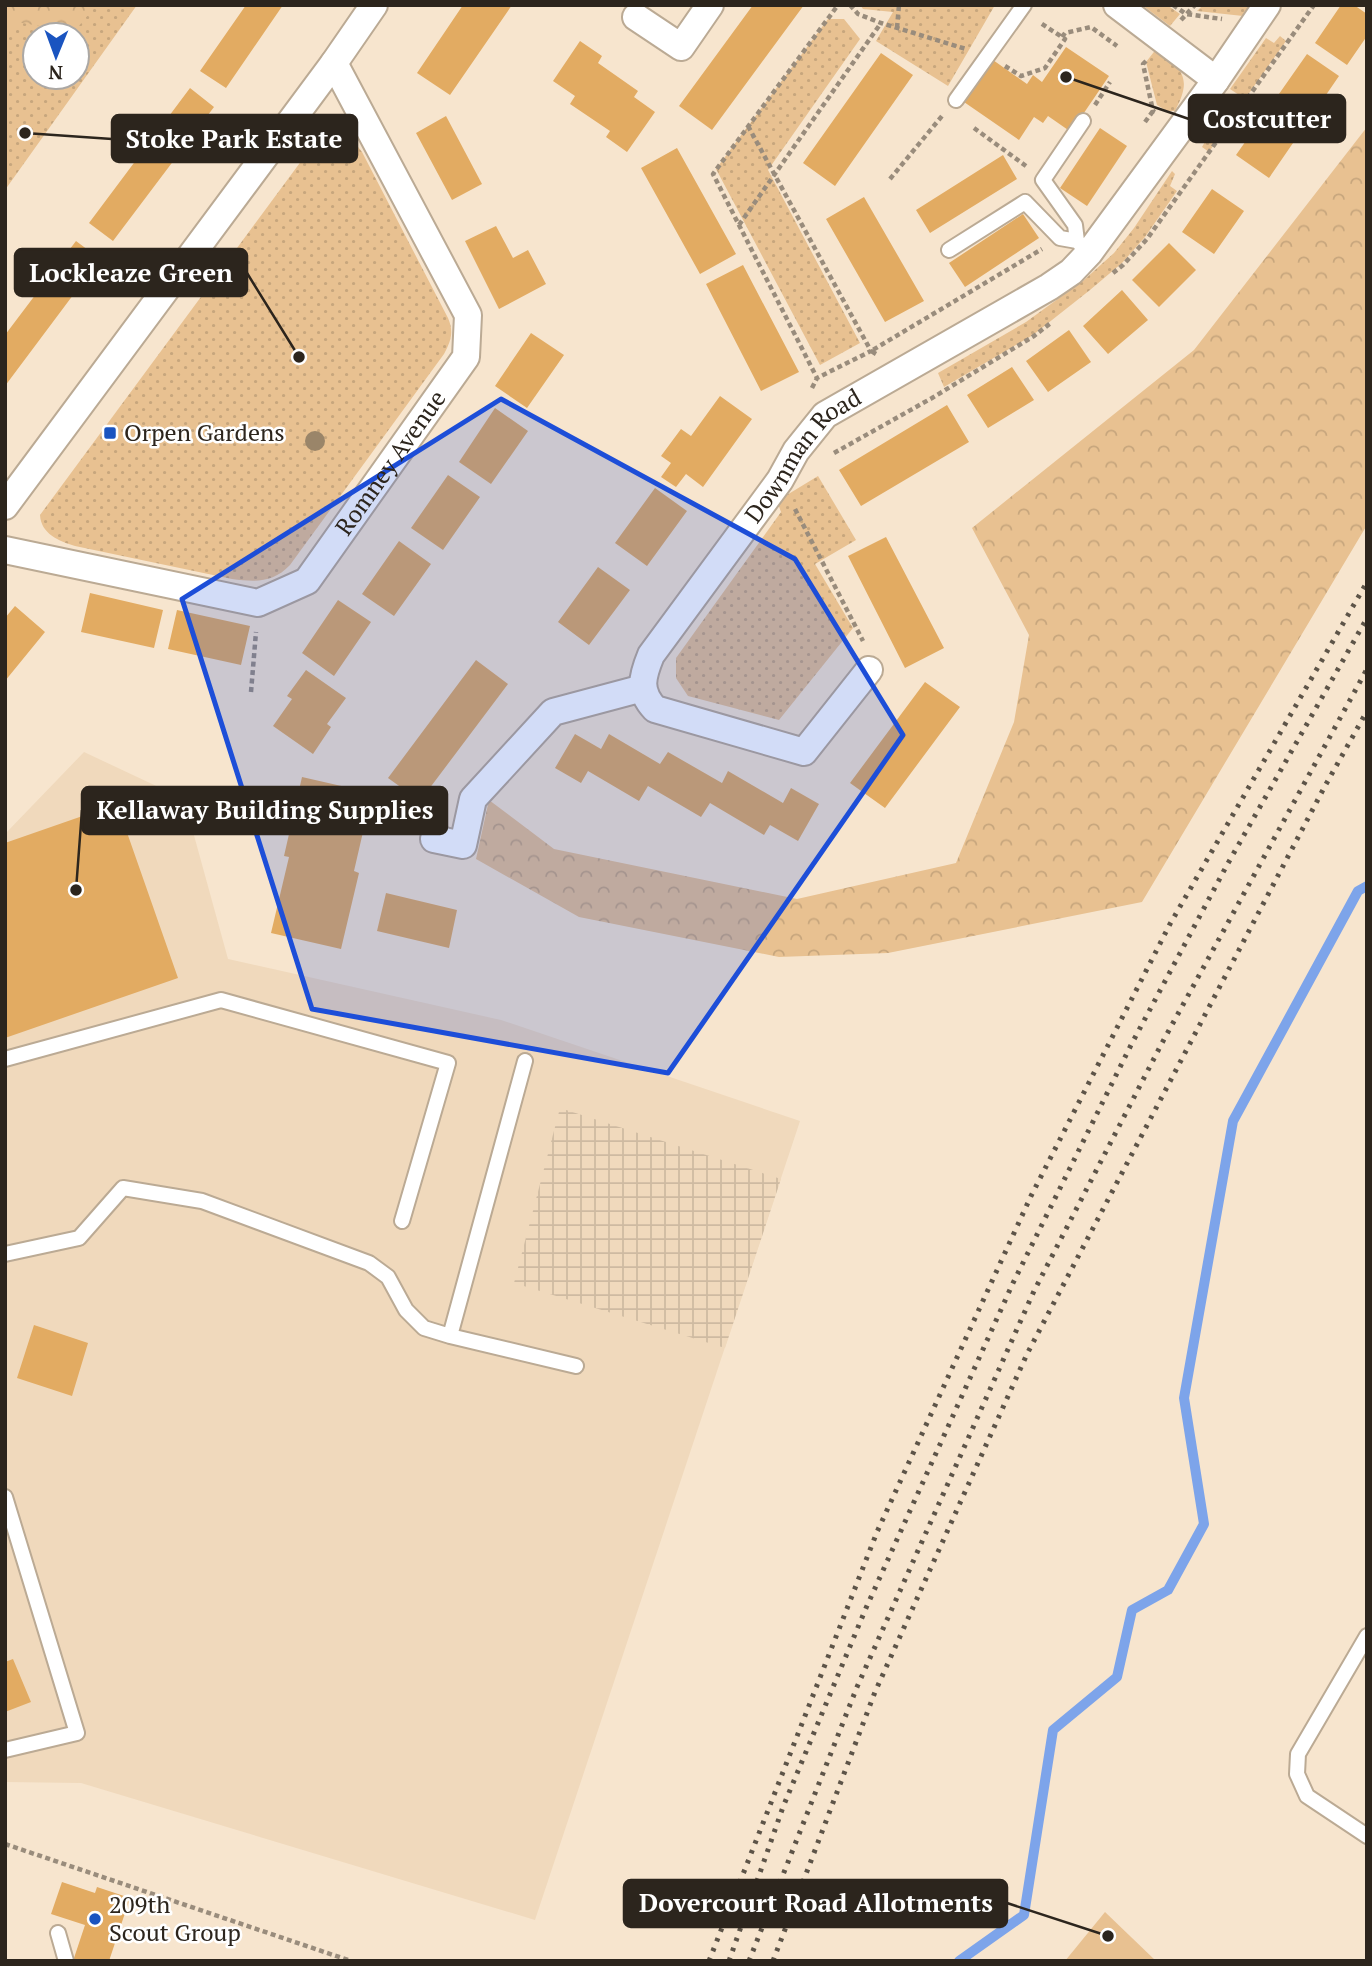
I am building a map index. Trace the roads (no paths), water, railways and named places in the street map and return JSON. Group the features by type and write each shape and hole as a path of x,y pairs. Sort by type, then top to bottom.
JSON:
{"street":[{"path":"5,506 334,63 374,5"},
{"path":"636,17 681,47 710,5"},
{"path":"1117,5 1216,80"},
{"name":"Downman Road","path":"643,688 644,671 651,655 780,480 796,451 825,415 1049,288 1071,271 1083,247 1216,80 1267,5"},
{"name":"Romney Avenue","path":"5,550 258,603 307,581 466,357 468,315 334,63"},
{"path":"434,839 463,845 472,799 553,712 643,688 647,700 655,709 804,752 869,661"}],"lane":[{"path":"956,100 1024,5"},
{"path":"1083,247 1075,225 1042,180 1087,116"},
{"path":"949,250 1025,202 1060,238 1083,247"},
{"path":"5,1059 221,1000 448,1063 402,1221"},
{"path":"450,1336 525,1061"},
{"path":"5,1254 79,1238 124,1188 202,1201 369,1263 388,1277 406,1310 424,1328 576,1366"},
{"path":"5,1497 77,1733 5,1750"},
{"path":"1367,1636 1297,1754 1297,1774 1307,1796 1367,1836"},
{"path":"58,1933 66,1961"}],"waterway":[{"path":"959,1961 1024,1915 1053,1730 1117,1677 1132,1610 1168,1590 1204,1524 1184,1398 1233,1121 1358,891 1367,886"}],"railway":[{"path":"709,1961 877,1532 1031,1196 1170,924 1367,582"},
{"path":"729,1961 783,1807 866,1608 1013,1283 1131,1045 1227,865 1367,618"},
{"path":"749,1961 857,1687 1034,1291 1162,1043 1367,669"},
{"path":"773,1961 875,1692 1027,1354 1367,711"}],"place":[{"name":"Costcutter","path":"1066,77"},
{"name":"Stoke Park Estate","path":"25,133"},
{"name":"Lockleaze Green","path":"299,357"},
{"name":"Orpen Gardens","path":"110,433"},
{"name":"Kellaway Building Supplies","path":"76,890"},
{"name":"209th Scout Group","path":"95,1919"},
{"name":"Dovercourt Road Allotments","path":"1108,1936"}]}
